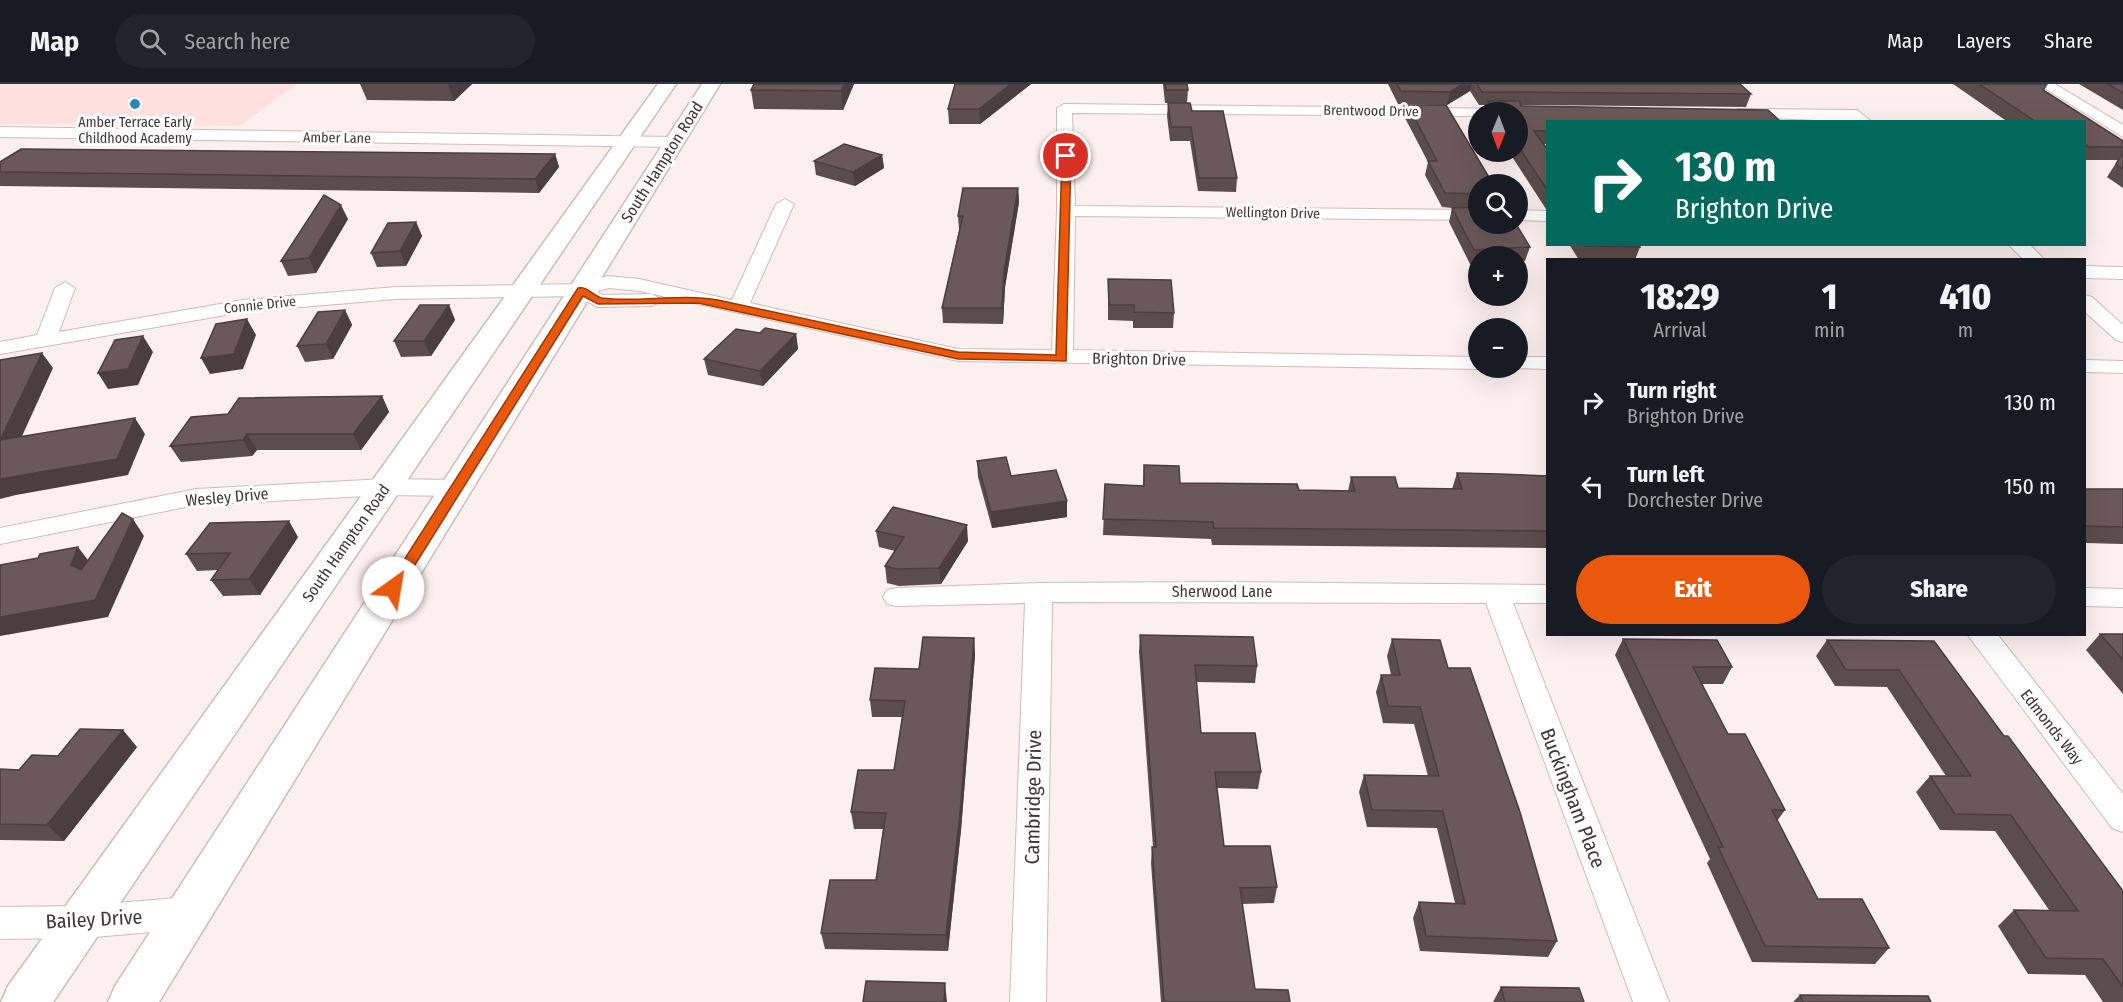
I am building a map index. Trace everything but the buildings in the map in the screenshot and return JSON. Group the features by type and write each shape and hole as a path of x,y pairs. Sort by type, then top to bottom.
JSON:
{"main road":[{"name":"South Hampton Road","path":"25,1002 667,84"},
{"name":"South Hampton Road","path":"132,1002 711,84"}],"street":[{"path":"2045,84 2123,132"},
{"name":"Brentwood Drive","path":"1066,211 1064,108 1538,112"},
{"path":"1727,114 1861,118"},
{"name":"Amber Lane","path":"0,132 674,142"},
{"path":"739,306 785,204"},
{"path":"1062,358 1066,211"},
{"name":"Wellington Drive","path":"1066,211 1468,215"},
{"path":"1528,215 1546,216"},
{"path":"2020,246 2034,258"},
{"path":"2086,272 2123,273"},
{"path":"46,340 65,288"},
{"name":"Connie Drive","path":"0,348 243,306 396,293 581,290"},
{"name":"Brighton Drive","path":"581,290 598,301 698,299 739,306 958,355 1468,363"},
{"path":"2086,302 2123,336"},
{"path":"1528,363 1546,363"},
{"path":"2086,366 2123,367"},
{"name":"Wesley Drive","path":"0,536 196,498 385,487 456,488"},
{"name":"Sherwood Lane","path":"896,597 1039,592 1546,594"},
{"name":"Cambridge Drive","path":"1028,1002 1039,592"},
{"name":"Buckingham Place","path":"1496,594 1651,1002"},
{"path":"2086,597 2123,598"},
{"name":"Edmonds Way","path":"1983,636 2123,818"},
{"name":"Bailey Drive","path":"0,923 82,922 188,914"}],"shaded area":[{"name":"Amber Terrace Early Childhood Academy","path":"0,84 297,84 240,126 0,124"}],"place":[{"name":"Amber Terrace Early Childhood Academy","path":"135,104"}],"route":[{"path":"393,588 581,290 598,301 698,299 739,306 958,355 1062,358 1066,156"}]}
